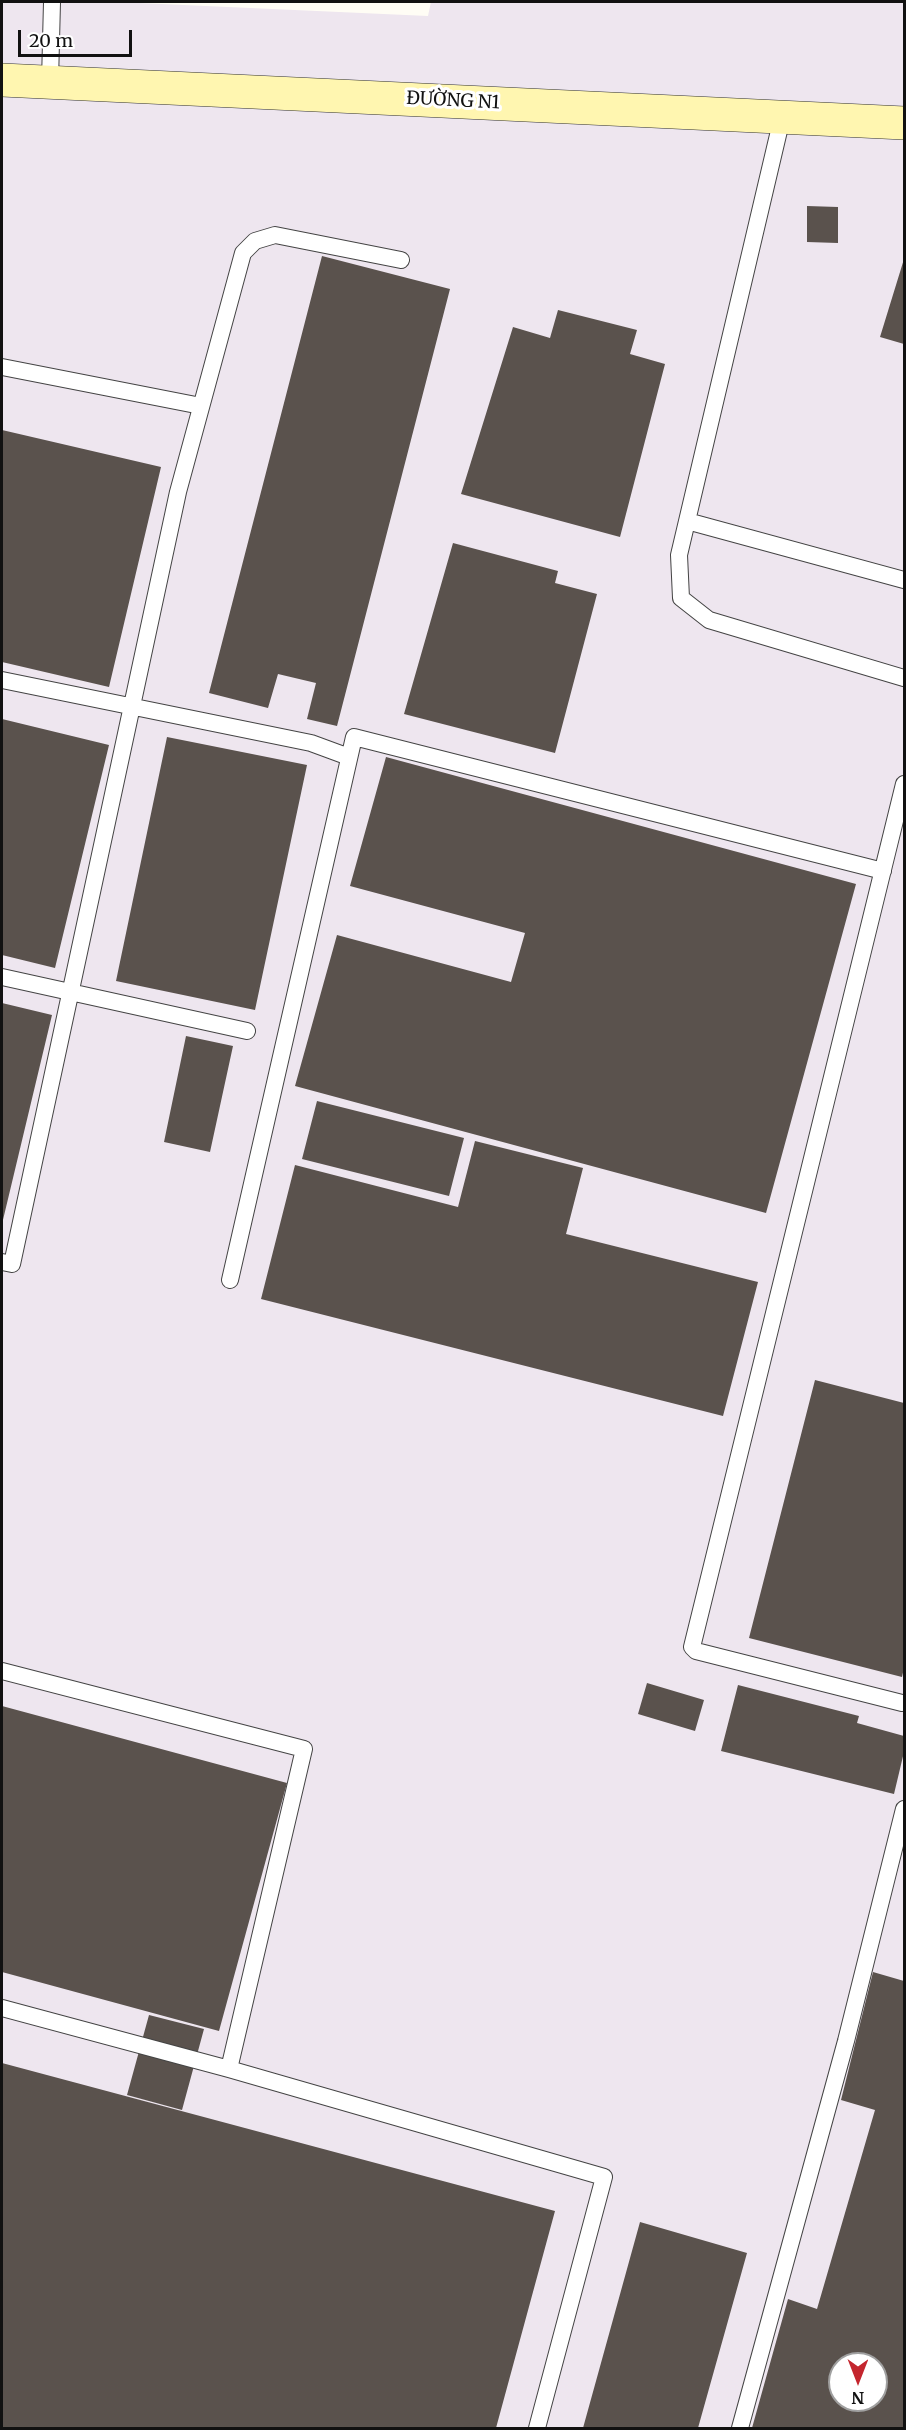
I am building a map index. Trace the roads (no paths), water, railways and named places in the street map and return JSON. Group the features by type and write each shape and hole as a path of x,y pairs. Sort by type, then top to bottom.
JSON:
{"street":[{"name":"ĐƯỜNG N1","path":"2,80 904,123"}],"lane":[{"path":"50,81 52,2"},
{"path":"782,118 679,555 681,598 709,620 904,678"},
{"path":"2,1262 12,1264 178,492 243,253 255,241 275,236 401,260"},
{"path":"2,367 201,406"},
{"path":"687,521 904,580"},
{"path":"2,680 311,743 349,757"},
{"path":"230,1280 354,737 883,871"},
{"path":"902,1703 696,1651 692,1647 904,784"},
{"path":"2,977 247,1031"},
{"path":"2,1671 304,1749 229,2069"},
{"path":"740,2428 846,2041 904,1809"},
{"path":"2,2008 229,2069 604,2177 537,2428"}]}
